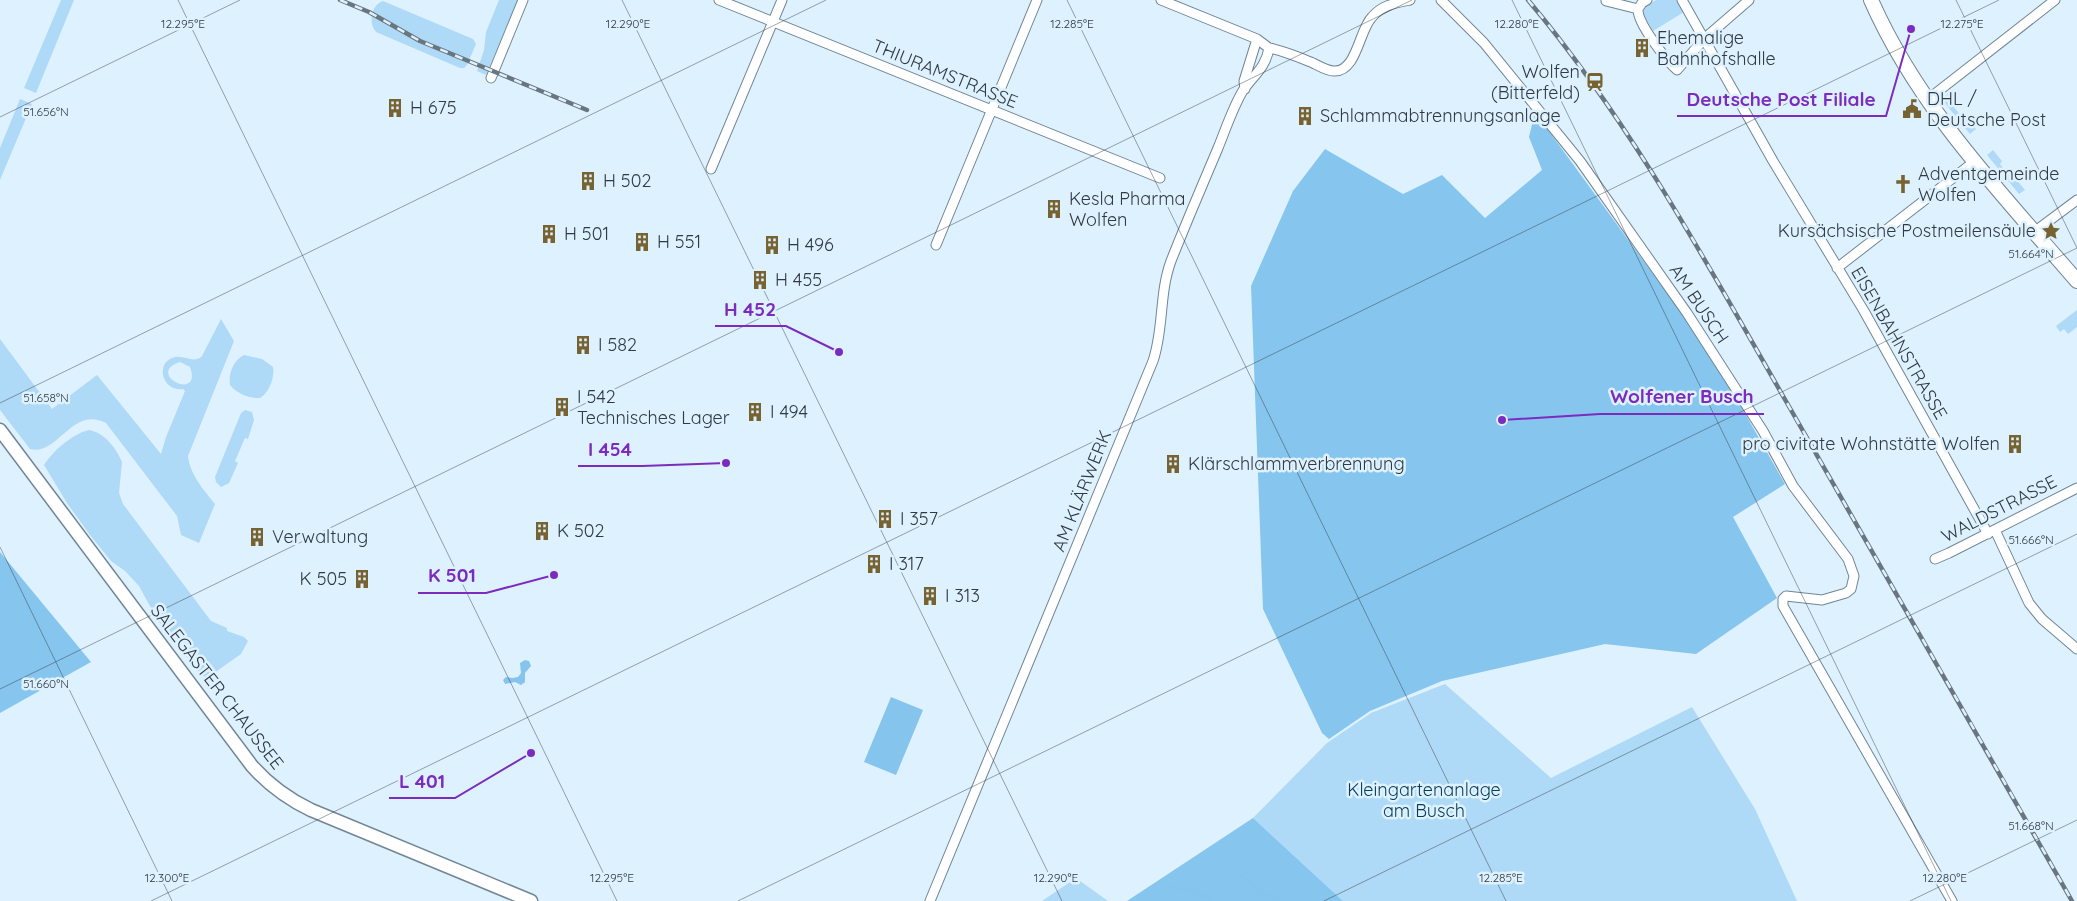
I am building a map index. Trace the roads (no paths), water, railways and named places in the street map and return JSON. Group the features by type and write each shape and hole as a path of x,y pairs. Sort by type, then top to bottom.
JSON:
{"main road":[{"path":"1871,0 1902,61 1927,100 2034,232 2077,281"},
{"name":"SALEGASTER CHAUSSEE","path":"0,430 252,766 272,786 287,797 311,810 531,901"}],"street":[{"path":"492,76 522,0"},
{"name":"THIURAMSTRASSE","path":"719,0 1160,178"},
{"path":"711,169 782,0"},
{"path":"936,245 1037,0"},
{"path":"1161,0 1257,39 1269,48 1283,51 1328,70 1342,70 1346,68 1352,60 1366,25 1372,16 1386,6 1410,0"},
{"name":"AM BUSCH","path":"1441,0 1484,43 1580,161 1687,313 1763,431 1793,486 1848,559 1854,576 1851,589 1846,593 1822,600 1788,596 1783,599 1785,609 1952,901"},
{"path":"1647,0 1638,9 1639,16 1652,38 1678,70 1704,39 1749,0"},
{"name":"EISENBAHNSTRASSE","path":"1682,0 1992,532 2029,603 2042,618 2077,649"},
{"path":"1927,100 2055,0"},
{"path":"1606,1 1638,9"},
{"name":"AM KLÄRWERK","path":"1245,89 1244,81 1257,39"},
{"name":"AM KLÄRWERK","path":"930,901 1149,372 1158,344 1163,294 1169,267 1227,127 1245,89 1268,57 1269,48"},
{"path":"1837,268 1976,161"},
{"path":"2034,232 2077,200"},
{"name":"WALDSTRASSE","path":"1935,559 2077,488"}],"waterway":[{"path":"1236,871 1259,891 1278,901"},
{"path":"1169,887 1198,891 1211,901"}],"railway":[{"path":"340,0 369,12 420,41 587,110"},
{"path":"1528,0 1565,46 1633,142 1695,243 2072,901"}],"place":[{"name":"Deutsche Post Filiale","path":"1911,29"},
{"name":"Ehemalige Bahnhofshalle","path":"1642,48"},
{"name":"Wolfen (Bitterfeld)","path":"1595,82"},
{"name":"H 675","path":"395,108"},
{"name":"DHL / Deutsche Post","path":"1912,109"},
{"name":"Schlammabtrennungsanlage","path":"1305,116"},
{"name":"H 502","path":"588,181"},
{"name":"Adventgemeinde Wolfen","path":"1903,184"},
{"name":"Kesla Pharma Wolfen","path":"1054,209"},
{"name":"Kursächsische Postmeilensäule","path":"2051,231"},
{"name":"H 501","path":"549,234"},
{"name":"H 551","path":"642,242"},
{"name":"H 496","path":"772,245"},
{"name":"H 455","path":"760,280"},
{"name":"I 582","path":"583,345"},
{"name":"H 452","path":"839,352"},
{"name":"I 542 Technisches Lager","path":"562,407"},
{"name":"I 494","path":"755,412"},
{"name":"Wolfener Busch","path":"1502,420"},
{"name":"pro civitate Wohnstätte Wolfen","path":"2015,444"},
{"name":"I 454","path":"726,463"},
{"name":"Klärschlammverbrennung","path":"1173,464"},
{"name":"I 357","path":"885,519"},
{"name":"K 502","path":"542,531"},
{"name":"Verwaltung","path":"257,537"},
{"name":"I 317","path":"874,564"},
{"name":"K 501","path":"554,575"},
{"name":"K 505","path":"362,579"},
{"name":"I 313","path":"930,596"},
{"name":"L 401","path":"531,753"}],"park label":[{"name":"Kleingartenanlage am Busch","path":"1424,800"}]}
